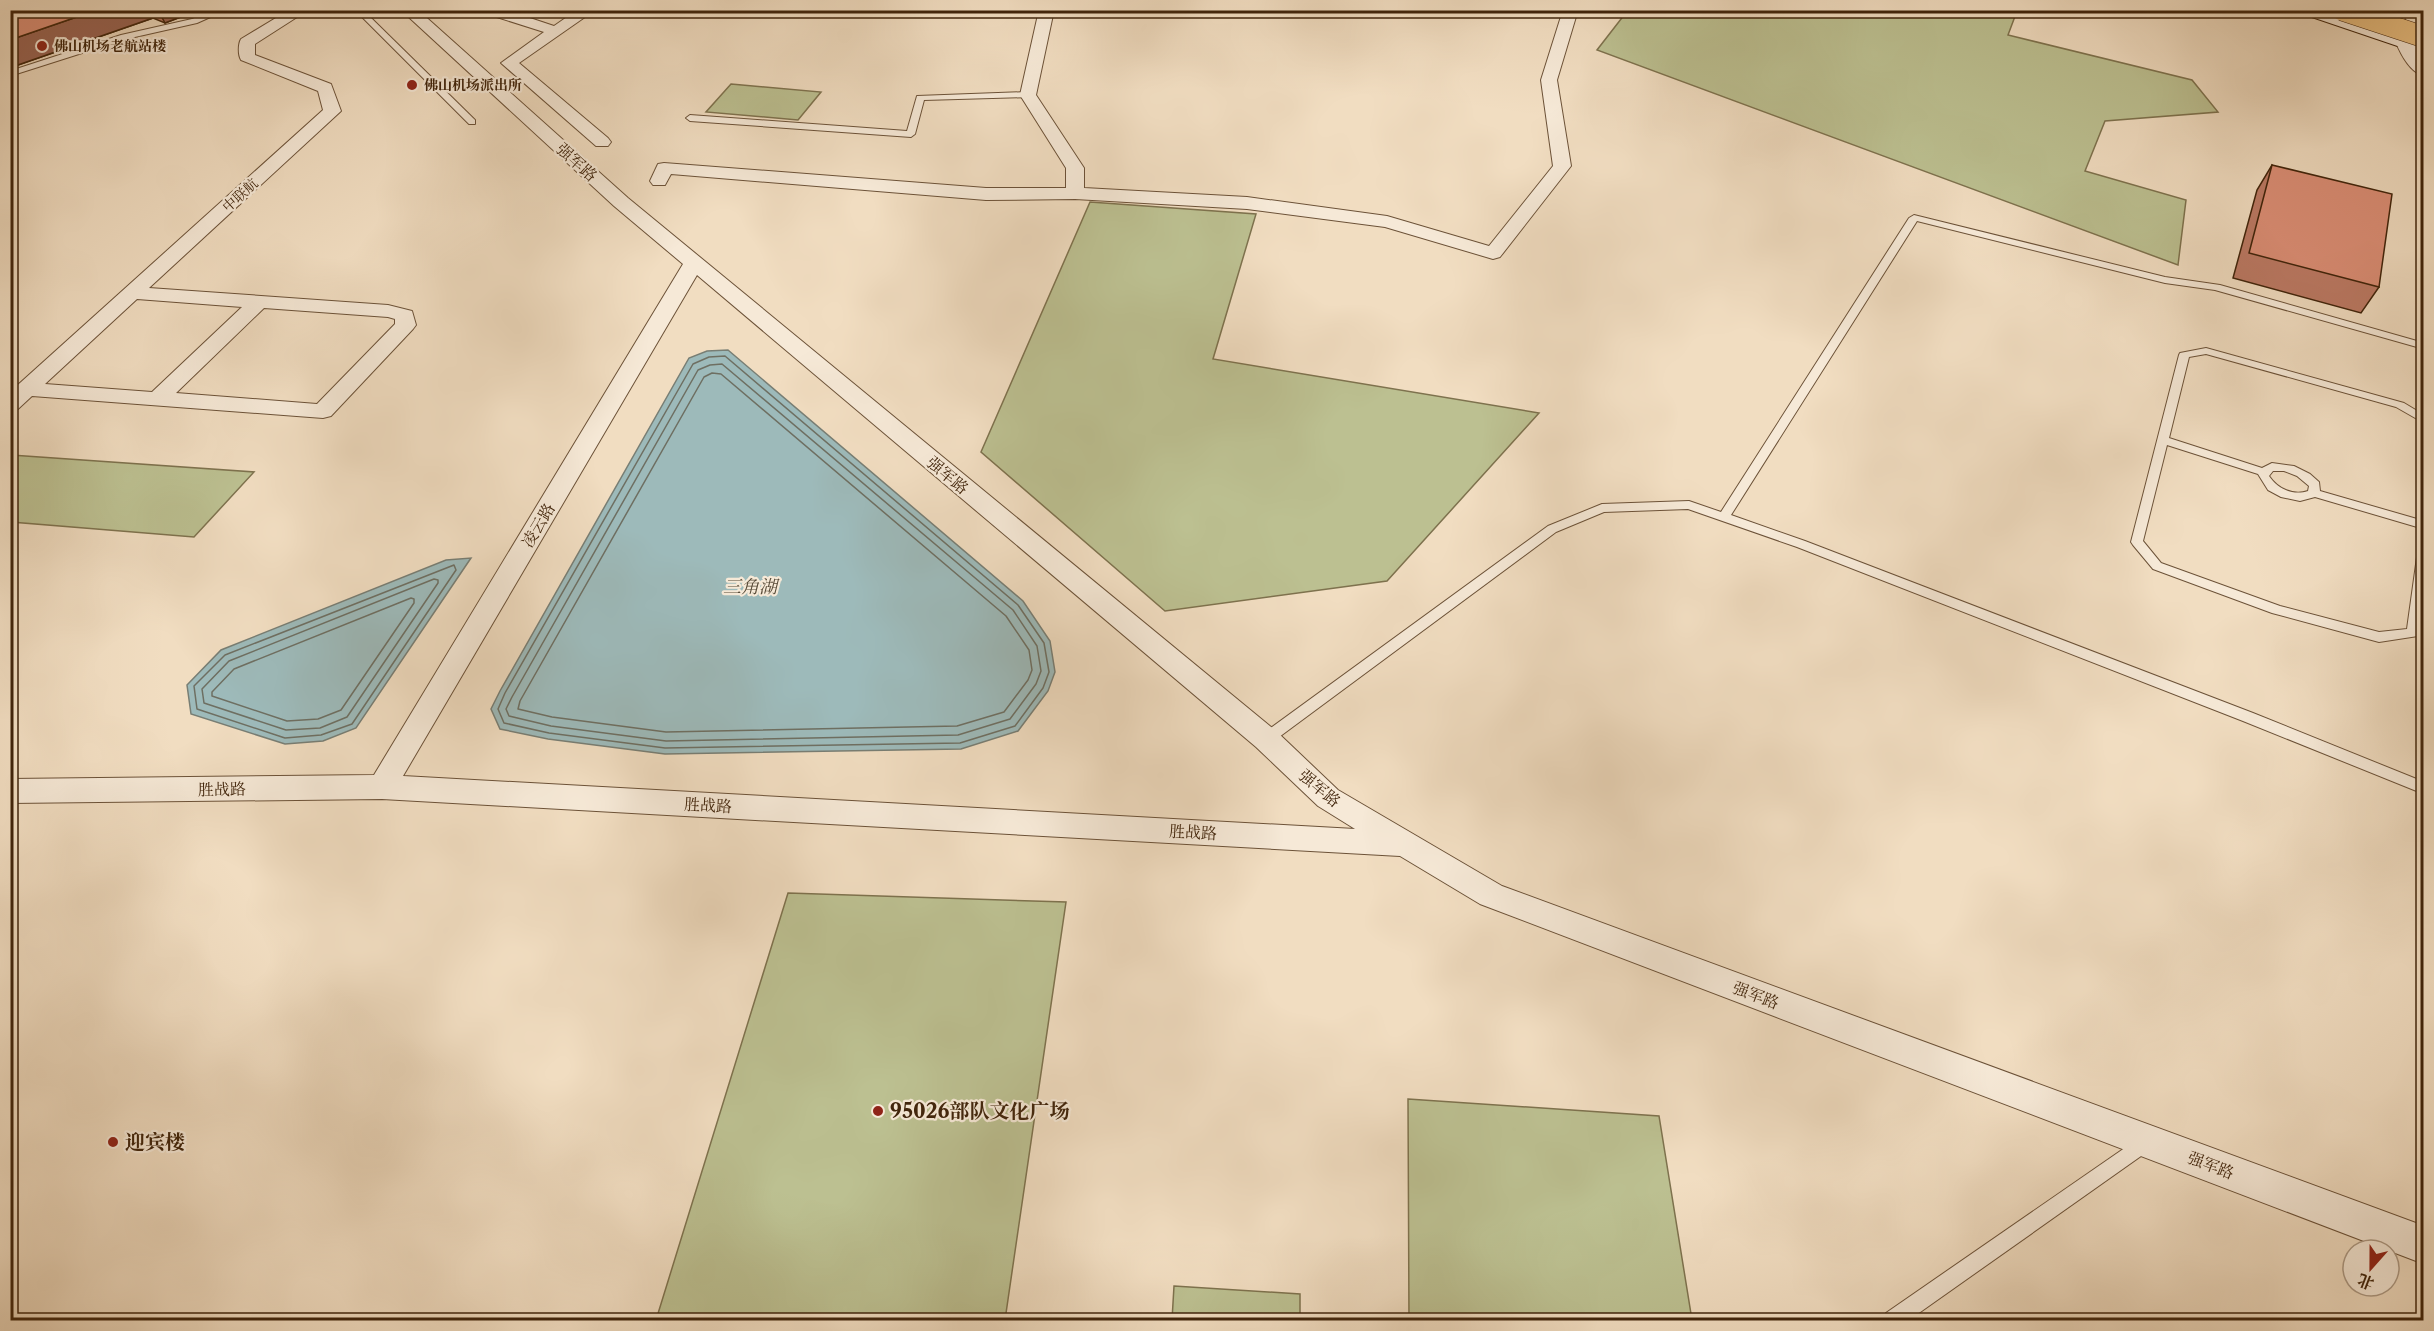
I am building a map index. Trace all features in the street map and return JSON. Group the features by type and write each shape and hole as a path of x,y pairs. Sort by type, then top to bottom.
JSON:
{"main road":[{"path":"2342,10 2424,36"},
{"path":"2392,10 2424,21"}],"street":[{"name":"中联航","path":"18,397 332,111 325,88 247,57 247,42 301,10"},
{"name":"强军路","path":"408,10 621,202 1266,739 1328,798 1491,895 2424,1245"},
{"path":"489,10 556,31"},
{"path":"588,10 509,63 602,142"},
{"path":"1047,10 1028,95 1075,168 1075,193"},
{"path":"659,181 664,168 986,194 1075,193 1247,203 1387,222 1493,253 1562,166 1549,80 1570,10"},
{"path":"2310,10 2424,49"},
{"path":"2392,10 2404,43 2416,64 2424,71"},
{"name":"凌云路","path":"382,787 694,263"},
{"path":"18,397 157,399 323,411 406,325 405,315 388,311 132,293"},
{"path":"157,399 259,302"},
{"name":"胜战路","path":"10,791 382,787 1404,844"}],"lane":[{"path":"10,74 124,37 194,21 223,10"},
{"path":"358,10 472,122"},
{"path":"690,118 911,134 920,98 1028,95"},
{"path":"1724,517 1914,218 2165,280 2216,287 2424,346"},
{"path":"2424,420 2400,405 2206,351 2184,355 2137,542 2157,566 2277,610 2379,638 2413,633 2424,550"},
{"path":"2163,440 2263,472 2272,467 2297,471 2315,485 2314,493"},
{"path":"2263,472 2265,481 2277,490 2295,496 2310,496 2314,493 2424,525"},
{"path":"1266,739 1552,529 1602,507 1689,505 1812,548 2424,788"},
{"path":"1893,1320 2147,1141"}],"green space":[{"path":"1628,10 2017,11 2008,35 2192,80 2218,112 2105,121 2085,171 2186,200 2178,265 1597,50"},
{"path":"731,84 821,92 798,120 706,112"},
{"path":"1090,202 1256,214 1213,359 1539,413 1387,581 1165,611 981,452"},
{"path":"11,455 254,472 194,537 11,522"},
{"name":"95026部队文化广场","path":"788,893 1066,902 1005,1320 656,1320"},
{"path":"1408,1099 1659,1116 1692,1320 1409,1320"},
{"path":"1174,1286 1300,1294 1300,1320 1172,1320"}],"water":[{"name":"三角湖","path":"728,350 1023,601 1050,641 1055,672 1048,691 1018,731 961,749 665,754 548,739 500,729 491,709 500,691 689,358 707,351"},
{"path":"471,558 356,728 323,741 285,744 191,714 187,685 221,650 446,560"}],"building":[{"path":"10,10 97,10 10,40"},
{"path":"2272,165 2392,194 2379,287 2249,253"}],"place":[{"name":"佛山机场老航站楼","path":"42,46"},
{"name":"佛山机场派出所","path":"412,85"},
{"name":"95026部队文化广场","path":"878,1111"},
{"name":"迎宾楼","path":"113,1142"}]}
